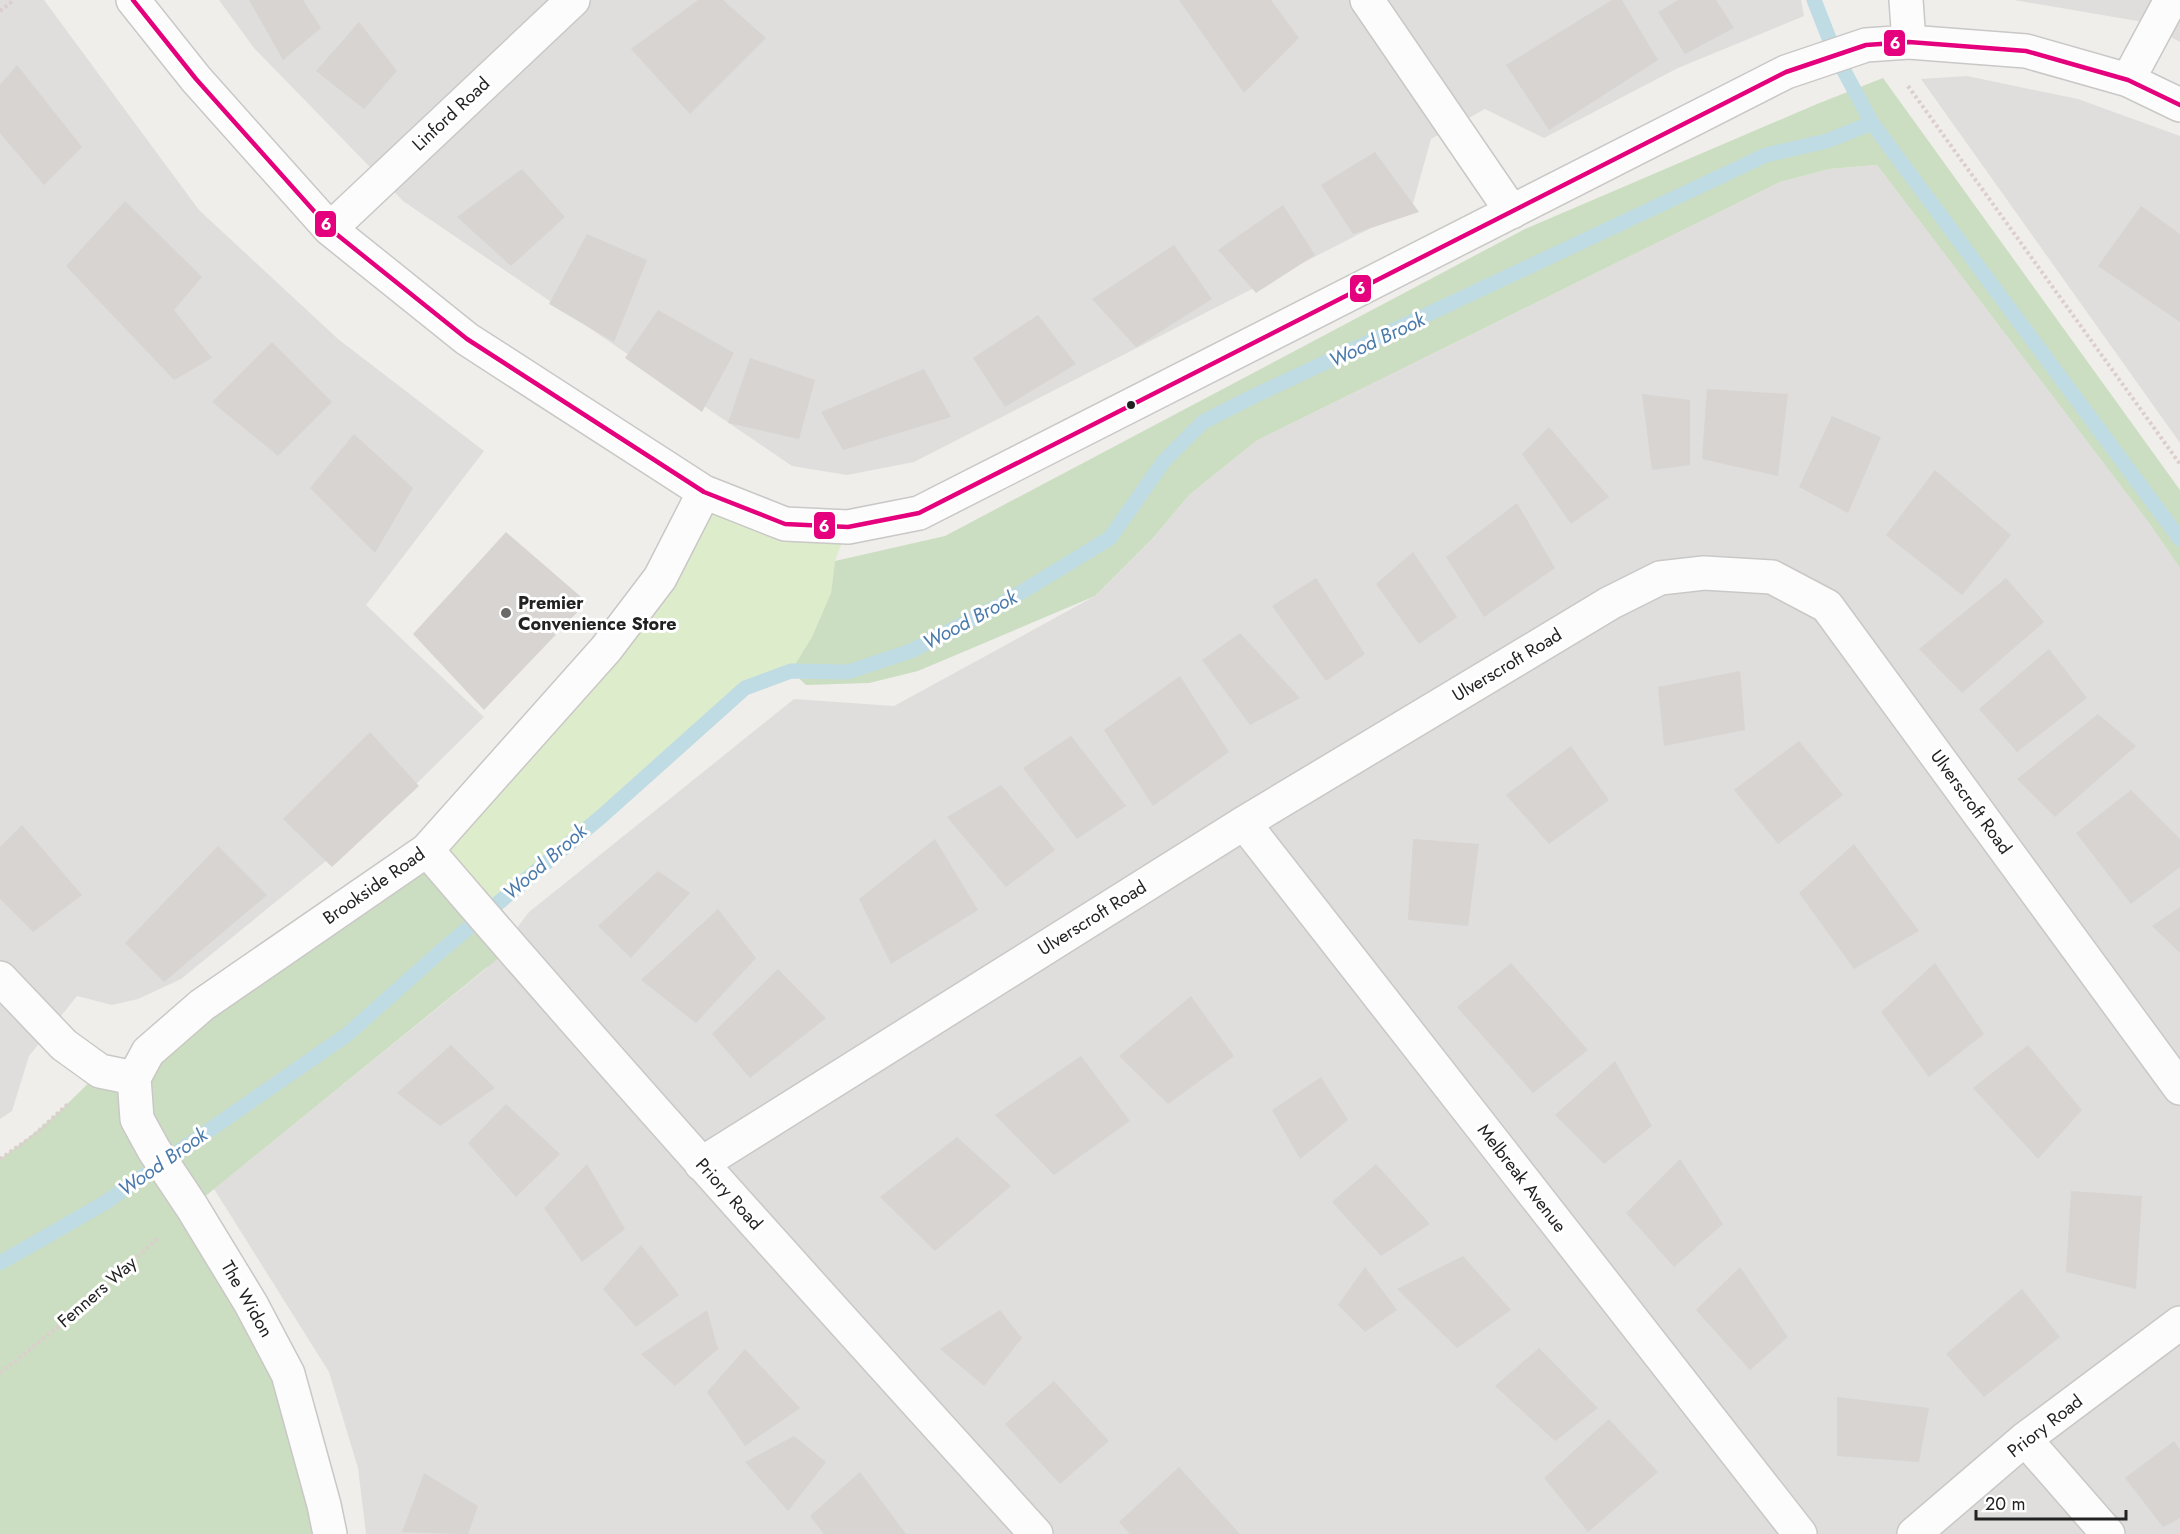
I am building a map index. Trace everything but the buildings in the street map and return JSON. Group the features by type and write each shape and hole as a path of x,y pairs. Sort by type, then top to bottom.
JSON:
{"street":[{"path":"133,0 196,79 330,229 467,339 704,492 785,524 848,527 919,513 1786,72 1887,44 2026,51 2128,80 2180,105"},
{"name":"Linford Road","path":"330,229 573,0"},
{"path":"1367,0 1512,212"},
{"path":"1887,44 1906,0"},
{"path":"2128,80 2171,0"},
{"name":"Brookside Road","path":"134,1078 148,1052 202,1005 427,850 606,649 660,578 704,492"},
{"name":"Ulverscroft Road","path":"700,1164 1244,823 1610,603 1660,578 1704,573 1772,577 1827,606 2180,1088"},
{"name":"Melbreak Avenue","path":"1244,823 1800,1534"},
{"name":"Priory Road","path":"427,850 700,1164 1036,1534"},
{"path":"0,978 64,1045 100,1071 134,1078"},
{"name":"The Widon","path":"134,1078 137,1119 251,1304 288,1374 330,1534"},
{"name":"Priory Road","path":"1914,1534 2025,1439 2180,1323"},
{"path":"2025,1439 2108,1534"}],"path":[{"path":"0,11 14,0"},
{"path":"1887,44 1896,70 2180,464"},
{"path":"0,1159 33,1136 100,1071"},
{"name":"Fenners Way","path":"0,1373 87,1304 183,1194"}],"shaded area":[{"path":"0,0 44,0 199,210 338,339 484,451 366,605 484,717 396,804 181,979 138,999 112,1005 77,996 29,1056 12,1111 0,1119"},
{"path":"219,0 1801,0 1804,16 1678,68 1544,138 1485,109 1431,139 1412,207 914,462 847,475 792,466 403,201 254,48"},
{"path":"2014,0 2180,0 2180,42 2143,22"},
{"path":"1967,76 2078,99 2180,136 2180,443 1921,79"},
{"path":"1877,165 2149,523 2180,568 2180,1534 366,1534 358,1468 329,1372 214,1189 486,969 529,912 794,699 894,706 1095,596 1153,538 1189,495 1256,441 1780,182 1829,169"}],"green space":[{"path":"1883,78 2180,490 2180,568 2149,523 1877,165 1829,169 1780,182 1256,441 1189,495 1153,538 1095,596 918,671 869,683 806,685 791,671 812,637 831,593 835,561 945,536 1525,229"},
{"path":"704,492 848,527 835,561 831,593 812,637 791,671 745,688 602,816 482,916 427,850 606,649"},
{"path":"427,850 511,948 192,1207 251,1304 330,1534 0,1534 0,1159 52,1118 100,1071 134,1078"}],"waterway":[{"name":"Wood Brook","path":"0,1263 103,1204 348,1034 441,951 602,816 745,688 791,671 848,672 911,651 1002,604 1110,538 1164,461 1203,422 1766,155 1827,141 1872,123 1836,56 1814,0"},
{"path":"1872,123 2180,539"}],"transit line":[{"name":"6","path":"133,0 196,79 330,229 467,339 704,492 785,524 848,527 919,513 1786,72 1866,45 1909,42 2026,51 2128,80 2180,105"}],"place":[{"name":"Premier Convenience Store","path":"506,613"}]}
